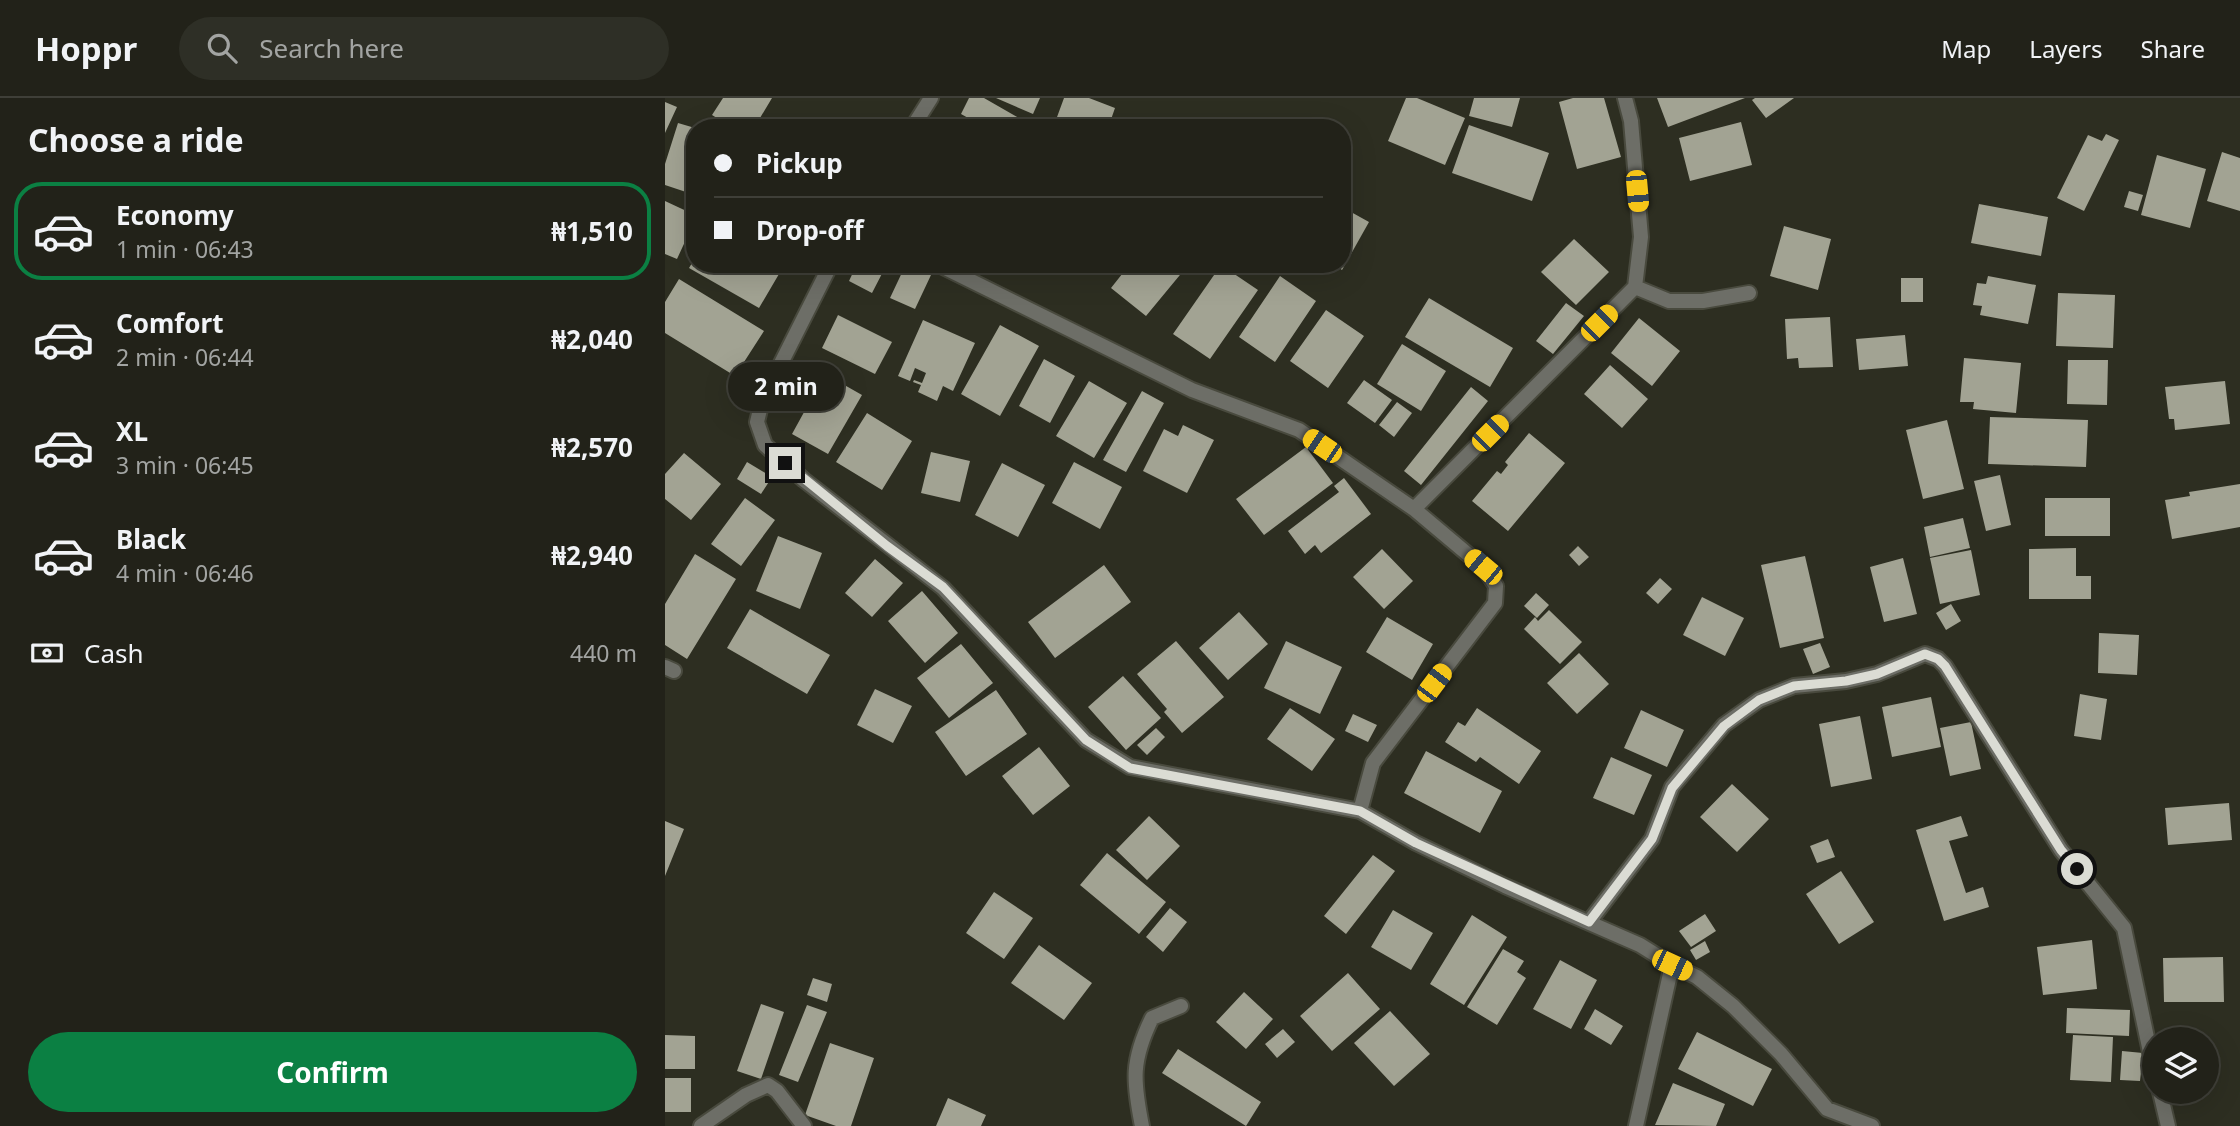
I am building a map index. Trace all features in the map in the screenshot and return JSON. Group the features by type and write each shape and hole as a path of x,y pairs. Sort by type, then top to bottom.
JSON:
{"street":[{"path":"918,119 931,98"},
{"path":"1414,509 1635,287 1641,237 1631,121 1625,98"},
{"path":"826,273 762,401 757,422 765,445 804,480 943,587 1086,740 1130,768 1360,811 1416,843 1640,945 1697,977 1733,1006 1781,1054 1827,1109 1872,1126"},
{"path":"955,273 1192,390 1299,430 1414,509 1483,567 1496,586 1495,603 1373,763 1360,811"},
{"path":"1635,287 1669,300 1703,300 1749,293"},
{"path":"1589,922 1652,839 1672,788 1724,726 1759,700 1794,686 1846,681 1877,674 1925,654 1938,659 1945,666 2061,850 2124,928 2145,1027"},
{"path":"1636,1126 1672,965"},
{"path":"1142,1126 1133,1085 1140,1042 1152,1018 1181,1006"},
{"path":"701,1126 746,1095 768,1085 777,1091 804,1126"},
{"path":"2164,1104 2170,1126"}],"building":[{"path":"723,98 772,98 759,119 718,119 712,115"},
{"path":"969,98 984,98 1019,118 970,119 961,114"},
{"path":"996,98 1040,98 1033,114"},
{"path":"1064,98 1089,98 1115,108 1111,119 1056,119"},
{"path":"1406,98 1417,98 1465,118 1445,165 1388,141"},
{"path":"1474,98 1520,98 1512,127 1469,116"},
{"path":"1573,98 1604,98 1621,157 1577,169 1559,102"},
{"path":"1657,98 1745,98 1668,127"},
{"path":"1794,98 1766,118 1752,100"},
{"path":"665,102 677,107 665,133"},
{"path":"1741,122 1752,165 1690,181 1679,138"},
{"path":"678,123 686,125 686,192 665,185 665,164"},
{"path":"1469,125 1549,153 1532,201 1452,173"},
{"path":"2106,134 2119,140 2084,211 2057,198 2088,135 2102,141"},
{"path":"2222,152 2240,158 2240,211 2207,201"},
{"path":"2157,155 2206,169 2190,228 2141,215"},
{"path":"2129,191 2143,195 2138,211 2124,207"},
{"path":"665,201 686,211 686,240 677,259 665,254"},
{"path":"1979,204 2048,217 2041,256 1971,243"},
{"path":"1351,212 1369,222 1351,254"},
{"path":"1784,226 1831,239 1818,290 1770,276"},
{"path":"1574,239 1609,272 1576,305 1541,272"},
{"path":"698,273 777,273 759,308"},
{"path":"853,273 882,273 872,293 849,281"},
{"path":"902,273 931,275 915,309 890,298"},
{"path":"1123,273 1182,273 1146,316 1111,288"},
{"path":"1215,273 1233,273 1258,290 1210,359 1173,334"},
{"path":"1280,276 1316,301 1275,362 1239,337"},
{"path":"1988,276 2036,285 2028,324 1980,315 1982,306 1973,305 1977,283 1986,284"},
{"path":"1901,278 1923,278 1923,302 1901,302"},
{"path":"679,279 764,331 735,376 665,333 665,302"},
{"path":"2058,293 2115,295 2113,348 2056,346"},
{"path":"1429,298 1513,348 1490,387 1405,337"},
{"path":"1566,303 1584,316 1553,354 1536,341"},
{"path":"1326,310 1364,336 1328,388 1290,361"},
{"path":"838,315 892,342 875,374 822,348"},
{"path":"1830,317 1833,367 1799,368 1798,358 1787,359 1785,319"},
{"path":"1639,318 1680,351 1652,386 1611,353"},
{"path":"923,320 975,343 953,391 943,386 937,401 918,392 921,385 913,382 922,383 926,373 915,368 910,381 898,376"},
{"path":"1000,325 1039,346 1000,416 961,394"},
{"path":"1905,335 1908,366 1859,370 1856,339"},
{"path":"1402,344 1446,371 1421,411 1377,384"},
{"path":"1964,358 2021,363 2016,413 1973,409 1974,402 1960,402"},
{"path":"1044,359 1075,376 1050,423 1019,406"},
{"path":"2068,360 2108,360 2107,405 2067,404"},
{"path":"1610,365 1648,399 1622,428 1584,394"},
{"path":"825,374 862,395 828,454 792,434"},
{"path":"1364,380 1392,400 1375,423 1347,403"},
{"path":"1089,381 1127,403 1094,458 1056,436"},
{"path":"2225,381 2230,424 2175,430 2174,419 2169,419 2165,387"},
{"path":"1471,387 1488,401 1421,485 1404,471"},
{"path":"1142,391 1164,403 1126,472 1103,460"},
{"path":"1397,402 1412,413 1394,437 1379,425"},
{"path":"867,413 912,441 882,490 836,462"},
{"path":"1990,417 2088,420 2086,467 1988,464"},
{"path":"1947,420 1964,489 1923,499 1906,430"},
{"path":"1183,425 1214,440 1187,493 1143,471 1164,429 1178,436"},
{"path":"1529,433 1565,463 1508,531 1472,501 1497,471 1501,474 1508,465 1505,462"},
{"path":"1306,447 1333,483 1264,535 1236,499"},
{"path":"931,452 970,461 960,502 921,493"},
{"path":"684,453 721,484 691,520 665,499 665,474"},
{"path":"747,462 772,477 761,494 737,479"},
{"path":"1074,462 1122,487 1100,529 1052,503"},
{"path":"1002,463 1045,485 1018,537 975,515"},
{"path":"2000,475 2011,525 1986,531 1974,481"},
{"path":"1344,478 1371,514 1321,553 1315,545 1305,554 1288,531 1339,492 1334,486"},
{"path":"2240,484 2240,527 2172,539 2165,500 2190,496 2189,492"},
{"path":"745,498 775,520 741,566 711,544"},
{"path":"2045,498 2110,498 2110,536 2045,536"},
{"path":"1963,518 1970,548 1930,557 1924,527"},
{"path":"778,536 822,553 800,609 756,591"},
{"path":"1578,546 1589,557 1579,566 1569,555"},
{"path":"2076,548 2076,576 2091,576 2091,599 2029,599 2029,549"},
{"path":"1382,549 1413,581 1384,609 1353,577"},
{"path":"1971,550 1980,595 1940,604 1930,558"},
{"path":"695,554 736,579 687,659 665,645 665,604"},
{"path":"1805,556 1824,638 1780,648 1761,565"},
{"path":"1903,558 1917,614 1884,622 1870,567"},
{"path":"875,559 903,583 872,617 845,593"},
{"path":"1104,565 1131,602 1055,658 1028,622"},
{"path":"1660,578 1672,589 1658,604 1646,593"},
{"path":"922,591 958,633 925,663 888,621"},
{"path":"1536,593 1549,605 1537,618 1524,606"},
{"path":"1702,597 1744,618 1725,656 1683,635"},
{"path":"1951,604 1961,621 1946,630 1936,613"},
{"path":"750,609 830,655 807,694 727,648"},
{"path":"1549,610 1582,642 1560,664 1524,629 1535,617 1538,621"},
{"path":"1239,612 1268,644 1228,680 1199,648"},
{"path":"1387,617 1433,644 1412,680 1366,652"},
{"path":"2099,633 2139,635 2137,675 2098,673"},
{"path":"1176,641 1224,697 1182,733 1164,712 1167,709 1137,674"},
{"path":"1286,641 1342,667 1320,714 1264,688"},
{"path":"1820,643 1830,667 1813,674 1803,649"},
{"path":"961,644 993,683 949,718 917,678"},
{"path":"1579,653 1609,684 1577,714 1547,683"},
{"path":"1123,676 1161,718 1126,750 1088,707"},
{"path":"875,689 912,706 893,743 857,725"},
{"path":"996,690 1027,734 966,776 935,732"},
{"path":"2080,694 2107,699 2101,740 2074,736"},
{"path":"1931,697 1941,747 1892,757 1882,707"},
{"path":"1290,708 1335,739 1312,771 1267,739"},
{"path":"1477,708 1541,751 1519,784 1480,757 1476,762 1445,742 1458,722 1465,726"},
{"path":"1641,710 1684,730 1667,767 1624,748"},
{"path":"1353,714 1377,725 1368,742 1345,731"},
{"path":"1860,716 1872,779 1831,787 1819,724"},
{"path":"1971,722 1981,769 1950,776 1940,728"},
{"path":"1156,728 1165,737 1147,755 1137,745"},
{"path":"1039,747 1070,786 1033,815 1002,776"},
{"path":"1426,751 1502,791 1480,833 1404,793"},
{"path":"1611,757 1652,775 1634,815 1593,798"},
{"path":"1732,784 1769,819 1737,852 1700,817"},
{"path":"2229,803 2232,840 2168,845 2165,808"},
{"path":"1149,816 1180,846 1147,880 1116,850"},
{"path":"1961,816 1968,836 1949,841 1966,893 1983,887 1989,907 1944,921 1916,830"},
{"path":"665,821 684,829 665,876"},
{"path":"1828,839 1835,857 1817,863 1810,846"},
{"path":"1107,853 1166,902 1139,934 1080,885"},
{"path":"1373,855 1395,871 1346,934 1324,916"},
{"path":"1841,871 1874,922 1839,944 1806,894"},
{"path":"994,892 1033,918 1004,959 966,933"},
{"path":"1170,908 1187,922 1163,952 1146,937"},
{"path":"1393,910 1433,933 1411,970 1371,947"},
{"path":"1705,914 1716,931 1691,947 1679,931"},
{"path":"1472,915 1507,937 1464,1005 1430,984"},
{"path":"2092,940 2097,989 2043,995 2037,947"},
{"path":"1705,941 1710,952 1696,960 1690,950"},
{"path":"1039,945 1092,983 1064,1020 1011,983"},
{"path":"1503,949 1524,961 1517,972 1526,978 1497,1025 1467,1007"},
{"path":"2223,957 2224,1002 2164,1002 2163,958"},
{"path":"1560,960 1597,980 1571,1029 1533,1009"},
{"path":"1348,973 1380,1009 1332,1051 1300,1016"},
{"path":"813,978 832,984 827,1002 807,995"},
{"path":"1244,992 1273,1019 1246,1049 1216,1022"},
{"path":"761,1004 784,1012 761,1079 737,1071"},
{"path":"807,1005 827,1012 798,1082 779,1075"},
{"path":"2067,1008 2130,1010 2129,1036 2066,1033"},
{"path":"1595,1009 1623,1026 1611,1045 1584,1029"},
{"path":"1390,1011 1430,1054 1394,1086 1354,1043"},
{"path":"1283,1029 1295,1042 1277,1058 1265,1044"},
{"path":"1697,1032 1772,1069 1753,1106 1678,1069"},
{"path":"665,1035 695,1036 695,1069 665,1069"},
{"path":"2073,1035 2113,1037 2111,1082 2070,1080"},
{"path":"830,1043 874,1058 851,1126 836,1126 805,1115"},
{"path":"1178,1049 1261,1102 1246,1126 1162,1073"},
{"path":"2122,1051 2142,1053 2140,1081 2120,1080"},
{"path":"665,1078 691,1078 691,1112 665,1112"},
{"path":"1673,1083 1725,1104 1716,1126 1655,1125"},
{"path":"948,1098 986,1115 981,1126 936,1126"}],"route":[{"path":"785,463 887,546 943,587 1086,740 1130,768 1360,811 1416,843 1505,886 1589,922 1652,839 1672,788 1724,726 1759,700 1794,686 1846,681 1877,674 1925,654 1938,659 1945,666 2061,850 2077,869"}]}
